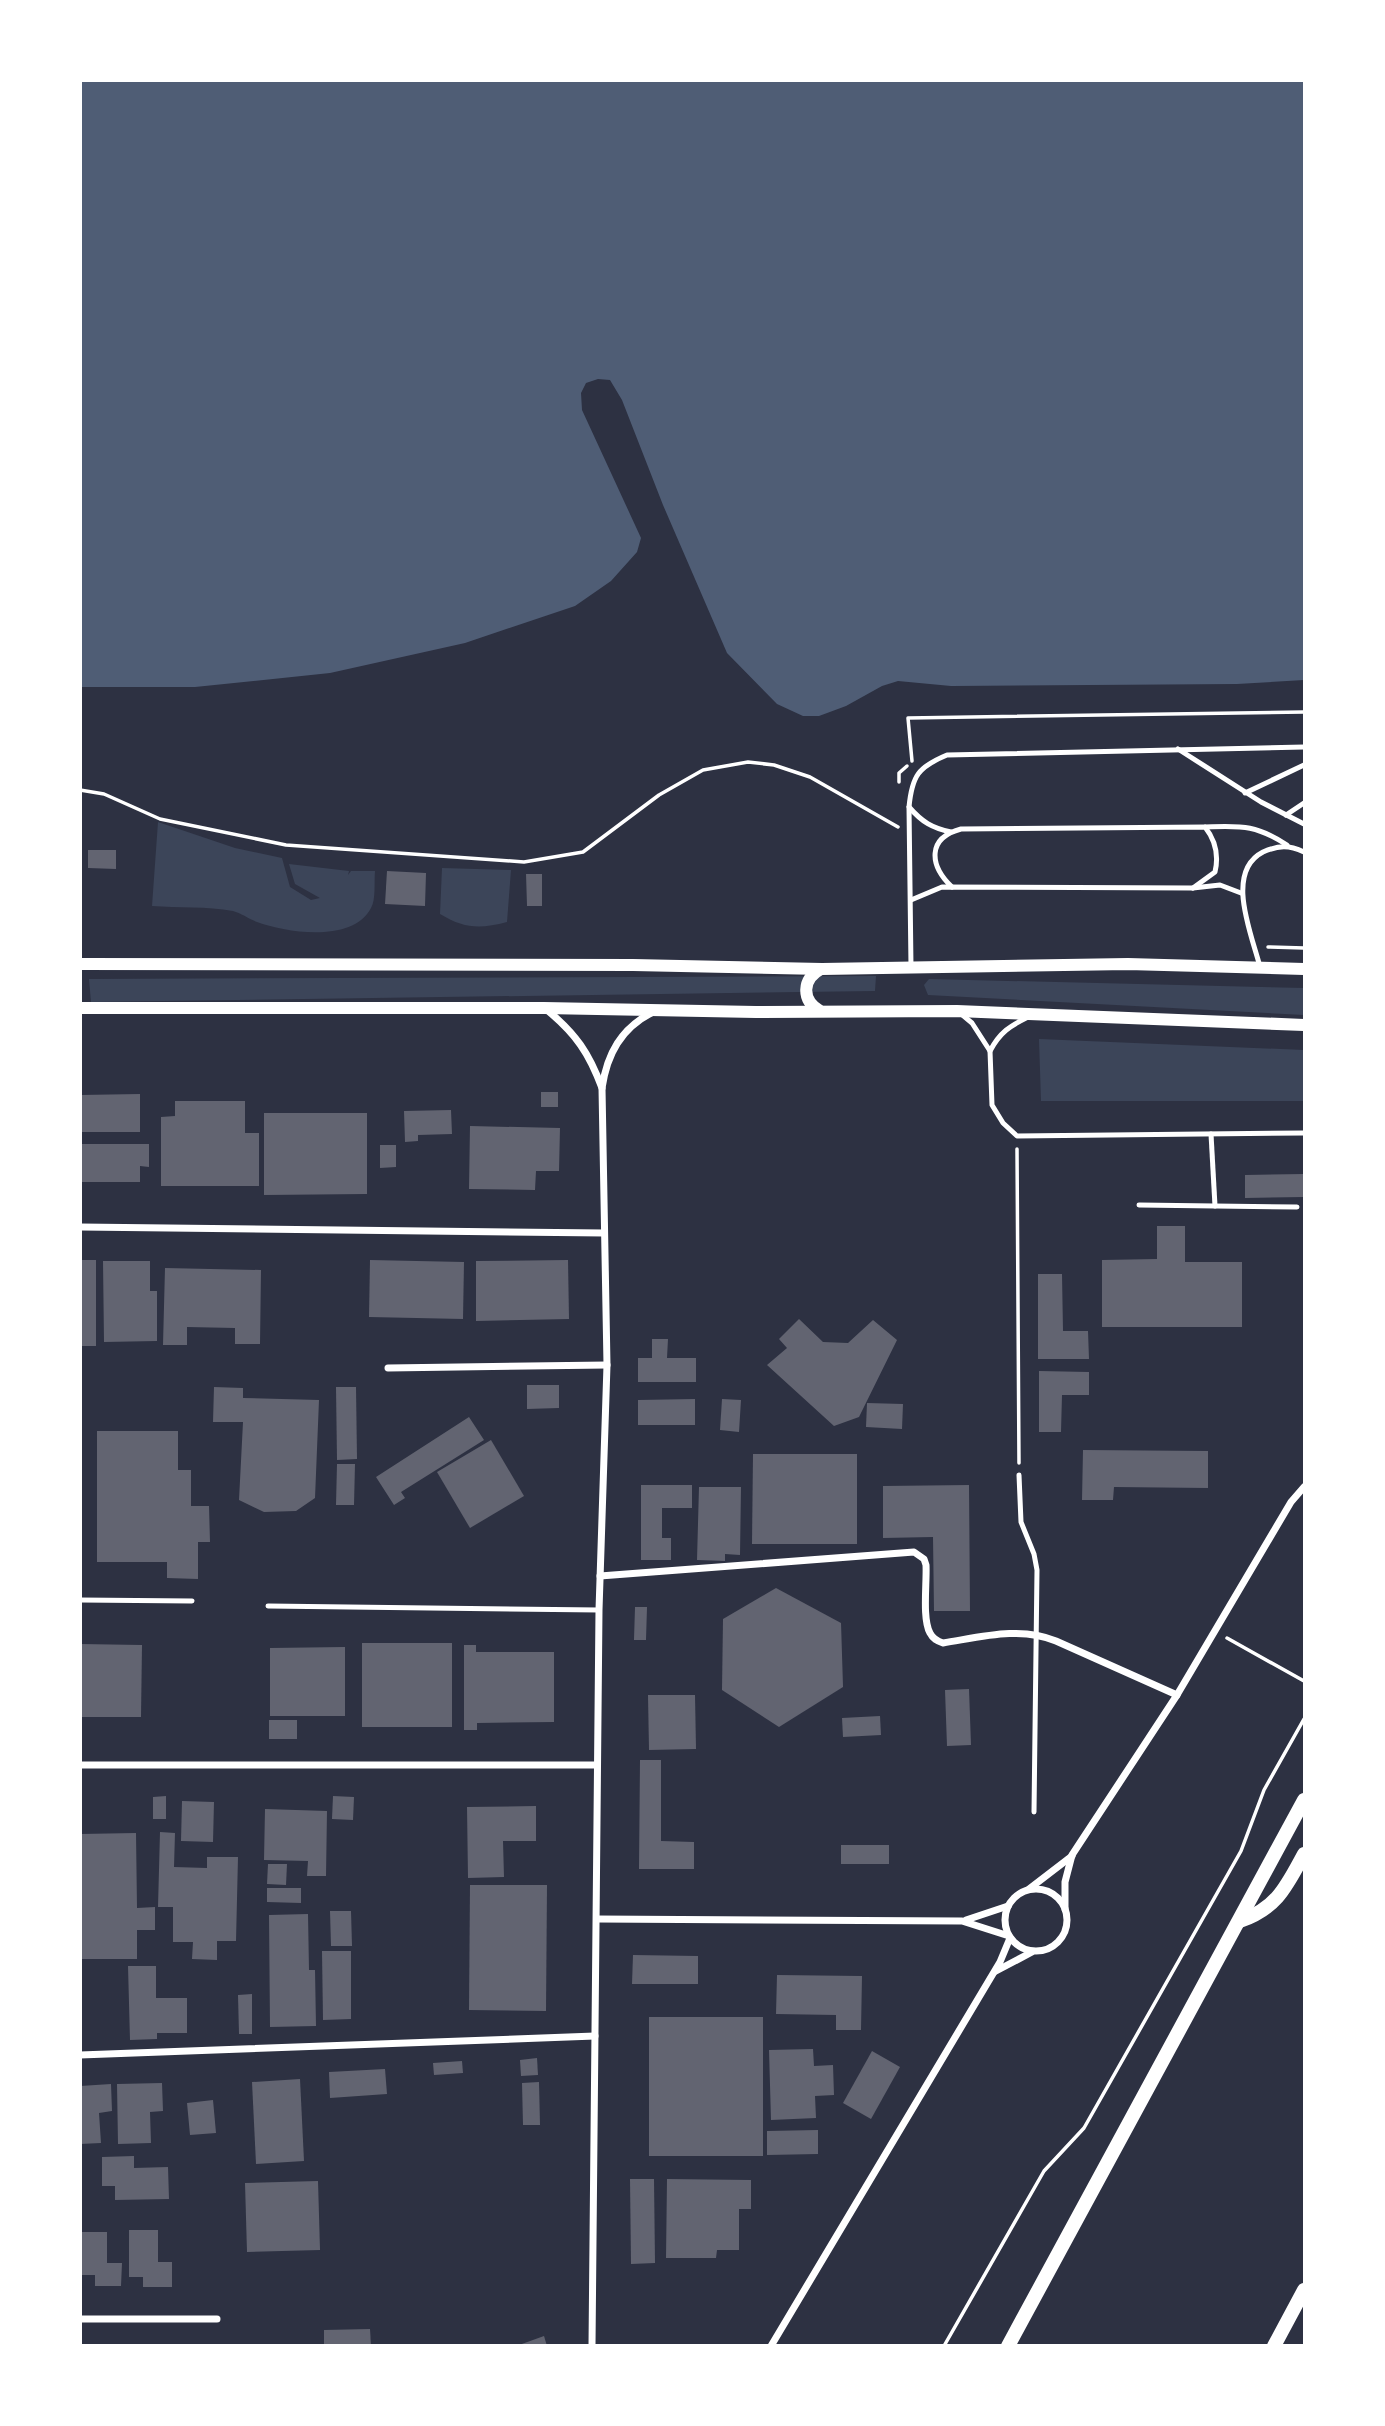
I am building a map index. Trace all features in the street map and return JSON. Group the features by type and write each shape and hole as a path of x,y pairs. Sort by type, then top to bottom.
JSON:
{"main road":[{"path":"1007,2346 1304,1800"},
{"path":"1240,1921 1272,1904 1285,1889 1304,1854"},
{"path":"1274,2346 1304,2290"}],"street":[{"path":"80,964 633,965 822,969 1013,965 1304,969"},
{"path":"820,1011 808,1001 806,985 815,973 822,969"},
{"path":"80,1008 1038,1012 1304,1026"},
{"path":"544,1008 570,1030 584,1049 602,1088"},
{"path":"592,2346 599,1610 607,1365 602,1088 605,1067 616,1043 630,1027 655,1011"},
{"path":"80,1227 604,1233"},
{"path":"388,1368 607,1365"},
{"path":"771,2346 993,1973 1010,1937 1005,1916 1008,1906 1016,1896 1028,1890 1072,1855 1177,1695 1291,1502 1304,1487"},
{"path":"600,1576 914,1552 924,1559 926,1564 927,1626 932,1637 943,1643 1012,1633 1036,1634 1177,1695"},
{"path":"80,1765 597,1765"},
{"path":"993,1973 1020,1956 1044,1950 1061,1938 1066,1919 1065,1882 1072,1855"},
{"path":"1028,1890 1046,1891 1054,1895 1065,1909"},
{"path":"962,1921 1008,1906"},
{"path":"597,1919 962,1921 986,1927 1010,1937 1017,1945 1035,1951"},
{"path":"80,2055 596,2036"},
{"path":"80,2319 217,2319"}],"lane":[{"path":"911,968 911,785 919,771 930,762 947,755 1304,747"},
{"path":"1178,749 1245,793 1304,824"},
{"path":"1245,793 1304,765"},
{"path":"1286,815 1304,803"},
{"path":"909,807 920,820 932,828 951,832"},
{"path":"952,887 941,876 934,859 940,840 961,829 1243,825 1267,832 1304,852"},
{"path":"1193,888 1215,872 1217,865 1216,846 1205,827"},
{"path":"1260,967 1241,893 1245,872 1258,855 1287,845"},
{"path":"911,900 942,887 1193,888 1220,885 1241,893"},
{"path":"957,1011 972,1023 990,1051"},
{"path":"1038,1012 1009,1026 998,1036 990,1051 992,1105 1003,1123 1017,1136 1304,1133"},
{"path":"1211,1134 1215,1206"},
{"path":"1139,1205 1297,1207"},
{"path":"1019,1475 1021,1522 1034,1554 1037,1570 1034,1812"},
{"path":"80,1600 192,1601"},
{"path":"268,1606 599,1610"}],"path":[{"path":"899,785 899,773 912,761 908,718 1304,712"},
{"path":"80,790 104,794 160,819 286,845 524,862 583,852 659,795 703,770 729,764 748,762 791,770 838,792 899,828 899,821"},
{"path":"1255,947 1304,948"},
{"path":"1017,1136 1019,1475"},
{"path":"1214,1631 1304,1682"},
{"path":"944,2346 1044,2171 1084,2128 1241,1852 1264,1790 1304,1719"}],"shaded area":[{"path":"81,80 1304,81 1304,680 1237,684 951,686 898,681 819,716 803,716 777,704 727,653 663,505 622,400 610,380 598,379 586,383 581,393 582,410 641,538 637,552 611,581 575,606 465,643 330,673 195,687 81,687"},
{"path":"158,822 235,848 282,858 290,887 311,900 320,898 295,884 289,864 349,871 348,875 351,871 375,871 373,905 362,919 350,927 318,932 270,926 223,909 152,906"},
{"path":"442,868 511,870 507,922 473,926 457,923 440,914"},
{"path":"876,976 875,991 91,1002 89,979"},
{"path":"929,979 1304,988 1304,1015 928,995 924,985"},
{"path":"1039,1039 1304,1050 1304,1101 1041,1101"}],"building":[{"path":"88,850 116,850 116,869 88,868"},
{"path":"387,871 426,873 425,906 385,904"},
{"path":"526,874 542,874 542,906 527,906"},
{"path":"541,1092 558,1092 558,1107 541,1107"},
{"path":"140,1094 140,1132 80,1132 80,1095"},
{"path":"175,1101 245,1101 245,1133 259,1133 259,1186 161,1186 161,1117 175,1116"},
{"path":"451,1110 452,1134 418,1135 418,1141 405,1142 404,1111"},
{"path":"264,1113 367,1113 367,1194 264,1195"},
{"path":"470,1126 560,1128 559,1171 536,1171 535,1190 469,1189"},
{"path":"80,1144 149,1144 149,1167 140,1166 140,1182 80,1182"},
{"path":"380,1145 396,1145 396,1167 380,1168"},
{"path":"1304,1174 1304,1197 1245,1198 1245,1175"},
{"path":"1157,1226 1185,1226 1185,1262 1242,1262 1242,1327 1102,1327 1102,1260 1157,1259"},
{"path":"80,1260 96,1260 96,1346 80,1346"},
{"path":"370,1260 464,1262 463,1319 369,1317"},
{"path":"568,1260 569,1319 476,1321 476,1261"},
{"path":"103,1261 150,1261 150,1291 157,1291 157,1341 104,1342"},
{"path":"165,1268 261,1270 260,1344 235,1344 235,1328 187,1327 187,1345 163,1345"},
{"path":"1038,1274 1062,1274 1063,1331 1088,1331 1089,1359 1038,1359"},
{"path":"799,1319 823,1342 848,1343 873,1320 897,1340 859,1417 834,1426 767,1365 787,1348 779,1339"},
{"path":"652,1339 668,1339 667,1358 696,1358 696,1382 638,1382 638,1358 652,1358"},
{"path":"1039,1371 1089,1372 1089,1395 1062,1395 1061,1432 1039,1432"},
{"path":"527,1385 559,1385 559,1408 527,1409"},
{"path":"214,1387 243,1388 243,1398 319,1400 315,1498 296,1511 264,1512 239,1500 243,1422 213,1422"},
{"path":"336,1387 356,1387 357,1459 337,1460"},
{"path":"695,1399 695,1425 638,1425 638,1400"},
{"path":"722,1399 741,1400 739,1432 720,1430"},
{"path":"867,1403 903,1404 902,1429 866,1427"},
{"path":"469,1417 484,1440 401,1492 405,1498 394,1505 376,1477"},
{"path":"97,1431 178,1431 178,1470 191,1470 191,1506 209,1506 210,1542 198,1542 198,1579 167,1578 167,1562 97,1562"},
{"path":"491,1440 524,1496 470,1528 437,1472"},
{"path":"1083,1450 1208,1451 1208,1488 1114,1487 1113,1500 1082,1500"},
{"path":"753,1454 857,1454 857,1544 752,1544"},
{"path":"337,1464 355,1464 354,1505 336,1505"},
{"path":"641,1485 692,1485 692,1508 662,1508 662,1538 671,1538 671,1560 641,1560"},
{"path":"969,1485 970,1611 934,1611 933,1537 883,1538 883,1486"},
{"path":"699,1487 741,1487 740,1555 725,1554 725,1561 697,1560"},
{"path":"776,1588 841,1623 843,1687 779,1727 722,1690 723,1619"},
{"path":"635,1607 647,1607 646,1640 634,1640"},
{"path":"362,1643 452,1643 452,1727 362,1727"},
{"path":"80,1644 142,1645 141,1717 80,1717"},
{"path":"464,1645 476,1645 476,1652 554,1652 554,1722 477,1723 477,1730 464,1730"},
{"path":"345,1647 345,1716 270,1716 270,1648"},
{"path":"969,1689 971,1745 947,1746 945,1690"},
{"path":"648,1695 695,1695 696,1749 649,1750"},
{"path":"880,1716 881,1735 843,1737 842,1718"},
{"path":"269,1720 297,1720 297,1739 269,1739"},
{"path":"640,1760 661,1760 661,1841 694,1842 694,1869 639,1869"},
{"path":"166,1796 166,1819 153,1819 153,1797"},
{"path":"333,1796 354,1797 353,1820 332,1819"},
{"path":"182,1801 214,1802 213,1842 181,1841"},
{"path":"536,1806 536,1841 503,1841 504,1877 468,1878 467,1807"},
{"path":"265,1809 327,1811 326,1876 307,1876 308,1861 264,1860"},
{"path":"160,1832 175,1833 174,1867 207,1868 207,1857 238,1857 236,1941 217,1941 217,1960 192,1959 193,1942 173,1942 173,1907 158,1907"},
{"path":"136,1833 137,1908 155,1907 155,1930 137,1930 137,1959 80,1959 80,1834"},
{"path":"841,1845 889,1845 889,1864 841,1864"},
{"path":"268,1864 287,1864 286,1885 267,1884"},
{"path":"470,1885 547,1885 546,2011 469,2010"},
{"path":"267,1888 301,1888 301,1903 267,1902"},
{"path":"330,1911 351,1911 352,1946 331,1946"},
{"path":"308,1914 309,1970 315,1970 316,2026 270,2027 269,1915"},
{"path":"322,1951 351,1951 351,2019 323,2020"},
{"path":"633,1955 698,1956 698,1984 632,1984"},
{"path":"128,1966 156,1966 156,1998 187,1998 187,2033 157,2033 157,2039 130,2040"},
{"path":"777,1975 862,1976 861,2030 836,2030 836,2015 776,2014"},
{"path":"252,1994 252,2034 239,2034 238,1995"},
{"path":"649,2017 763,2017 763,2156 649,2156"},
{"path":"813,2049 814,2066 833,2065 834,2095 815,2096 816,2118 771,2120 769,2050"},
{"path":"872,2051 900,2067 871,2119 843,2103"},
{"path":"537,2058 538,2075 521,2076 520,2060"},
{"path":"462,2061 463,2073 434,2075 433,2063"},
{"path":"385,2069 387,2094 330,2098 329,2072"},
{"path":"300,2079 304,2161 256,2164 252,2082"},
{"path":"539,2082 540,2125 523,2125 522,2083"},
{"path":"162,2083 163,2111 150,2112 151,2143 118,2144 117,2084"},
{"path":"111,2084 112,2111 99,2113 101,2143 80,2144 80,2086"},
{"path":"213,2100 216,2133 190,2135 187,2103"},
{"path":"818,2130 818,2154 767,2155 767,2131"},
{"path":"134,2156 134,2168 168,2167 169,2199 115,2200 115,2186 102,2186 102,2157"},
{"path":"630,2179 654,2179 655,2263 631,2264"},
{"path":"667,2179 751,2180 751,2209 739,2209 739,2250 717,2250 716,2258 666,2258"},
{"path":"318,2181 320,2250 247,2252 245,2183"},
{"path":"129,2230 158,2230 158,2262 172,2262 172,2287 143,2287 143,2277 129,2277"},
{"path":"80,2232 107,2232 107,2263 122,2263 121,2286 95,2286 95,2275 80,2275"},
{"path":"370,2329 371,2346 324,2346 324,2330"},
{"path":"544,2336 547,2346 519,2346 519,2345"}]}
